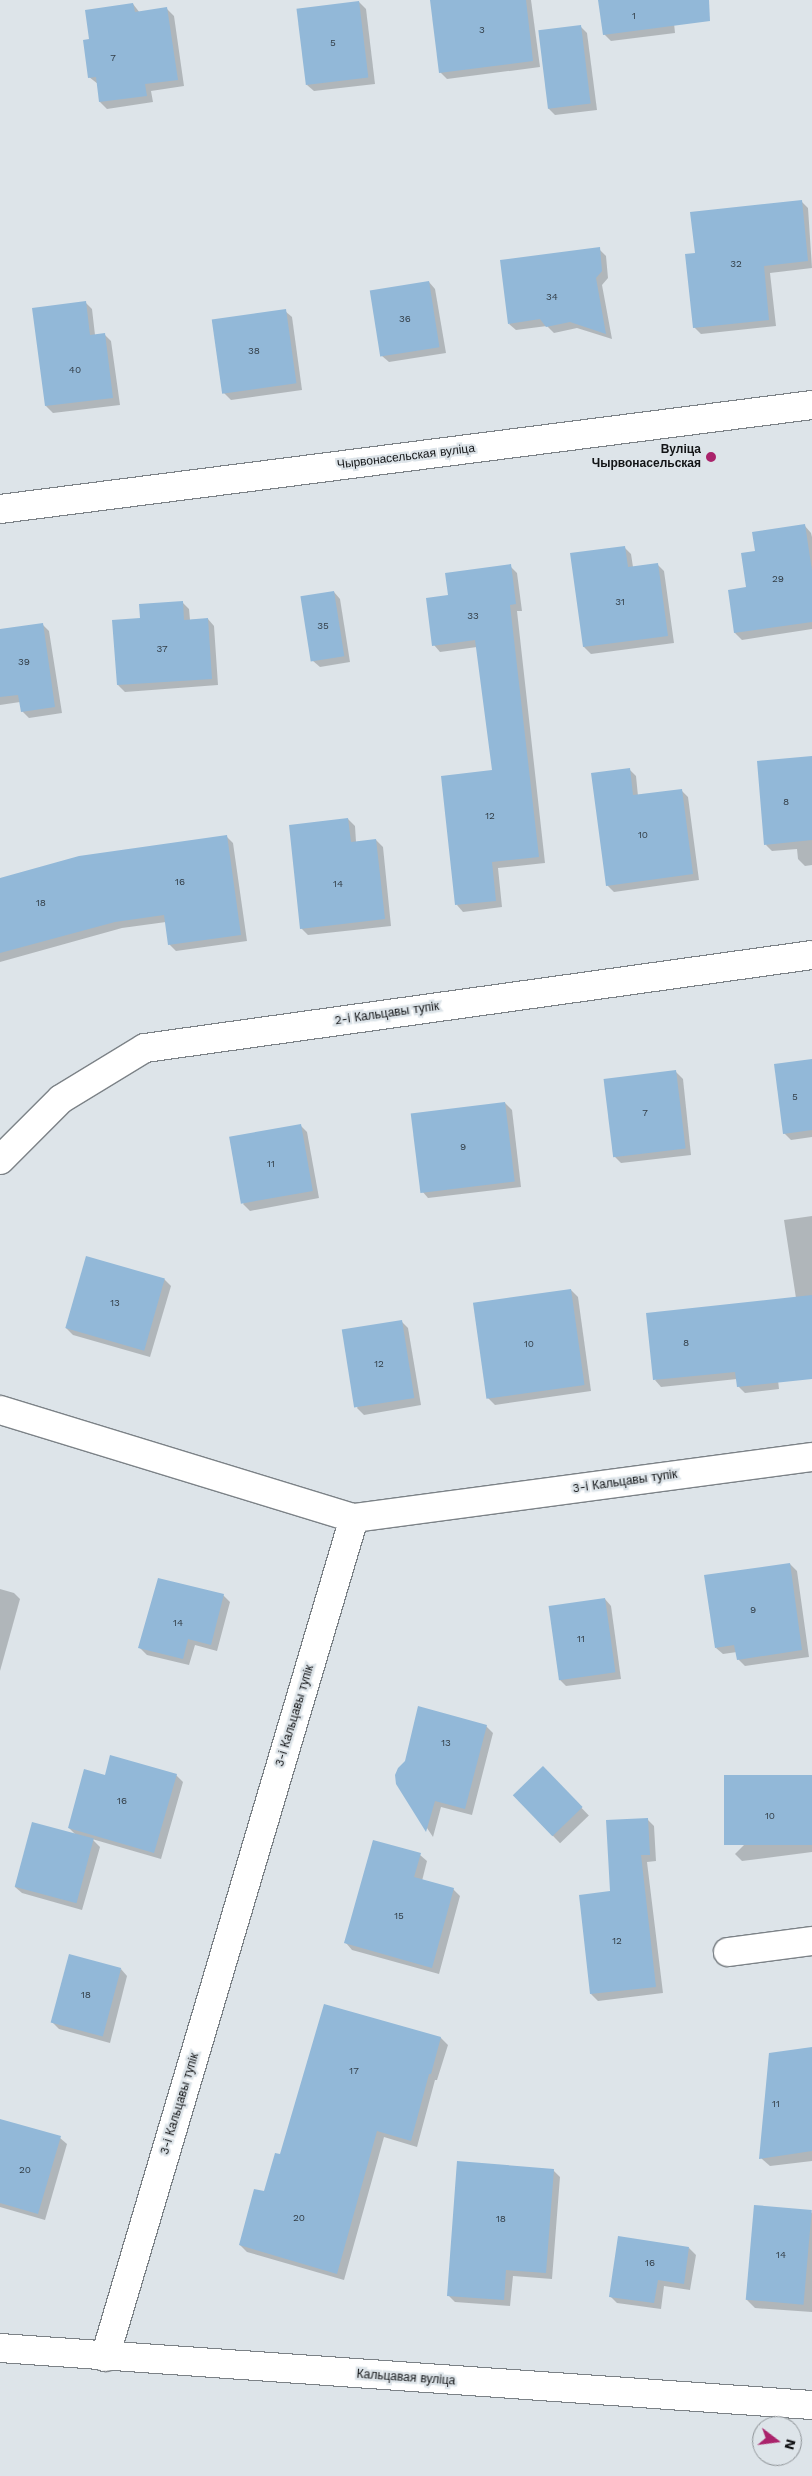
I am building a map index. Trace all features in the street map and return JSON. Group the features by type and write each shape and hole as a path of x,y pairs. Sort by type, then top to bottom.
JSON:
{"street":[{"name":"Чырвонасельская вуліца","path":"0,509 812,406"},
{"name":"2-і Кальцавы тупік","path":"0,1160 61,1099 145,1048 812,955"},
{"path":"0,1410 354,1518"},
{"name":"3-і Кальцавы тупік","path":"105,2357 354,1518 812,1457"},
{"path":"728,1952 812,1941"},
{"name":"Кальцавая вуліца","path":"0,2348 812,2406"}],"building":[{"path":"430,0 526,0 533,61 439,73"},
{"path":"598,0 709,0 710,21 603,35"},
{"path":"359,1 368,77 306,85 296,9"},
{"path":"133,3 135,12 167,7 178,80 145,84 147,96 99,102 96,77 88,78 83,40 89,39 85,10"},
{"path":"581,25 591,103 548,109 538,30"},
{"path":"802,200 808,261 764,266 769,320 693,328 685,254 695,253 690,212"},
{"path":"600,247 602,271 596,278 606,334 570,322 546,327 540,319 508,324 500,260"},
{"path":"429,281 439,347 380,357 370,290"},
{"path":"86,301 90,335 105,333 113,398 45,406 32,308"},
{"path":"286,309 296,383 222,394 212,319"},
{"path":"805,524 812,571 812,622 734,633 728,590 746,587 741,553 755,551 752,532"},
{"path":"625,546 628,567 658,563 668,636 583,647 570,553"},
{"path":"511,564 516,604 510,605 539,857 492,862 496,901 455,905 441,776 492,770 475,640 432,646 426,598 448,595 445,573"},
{"path":"334,591 344,656 311,662 300,596"},
{"path":"183,601 184,620 208,618 212,679 117,685 112,620 140,618 139,604"},
{"path":"43,623 55,707 21,712 18,695 0,697 0,629"},
{"path":"812,756 812,840 764,845 757,761"},
{"path":"630,768 633,795 682,789 693,874 606,886 591,773"},
{"path":"348,818 351,842 376,839 385,919 300,929 289,825"},
{"path":"227,835 241,935 168,945 164,915 115,922 0,953 0,878 79,856"},
{"path":"812,1059 812,1130 783,1134 774,1064"},
{"path":"676,1070 686,1148 613,1157 604,1079"},
{"path":"505,1102 515,1181 420,1193 411,1114"},
{"path":"301,1124 313,1191 241,1204 229,1137"},
{"path":"86,1256 165,1279 144,1351 65,1328"},
{"path":"571,1289 584,1385 486,1399 473,1303"},
{"path":"812,1295 812,1379 737,1387 735,1372 653,1380 646,1313"},
{"path":"402,1320 414,1398 354,1408 342,1330"},
{"path":"790,1563 802,1650 737,1660 734,1645 715,1648 704,1575"},
{"path":"158,1578 224,1594 211,1645 188,1639 183,1659 138,1648"},
{"path":"605,1598 615,1672 559,1680 549,1606"},
{"path":"418,1706 487,1725 465,1809 435,1801 426,1832 396,1784 395,1775 398,1768 405,1761"},
{"path":"110,1755 177,1774 154,1853 68,1828 84,1769 105,1775"},
{"path":"543,1766 583,1807 552,1836 513,1795"},
{"path":"724,1775 812,1775 812,1845 724,1845"},
{"path":"648,1818 650,1855 641,1855 656,1987 590,1994 579,1895 610,1891 606,1820"},
{"path":"32,1822 94,1839 76,1903 15,1887"},
{"path":"373,1840 421,1853 414,1877 454,1888 432,1968 344,1943"},
{"path":"69,1954 121,1968 103,2037 51,2023"},
{"path":"324,2004 441,2037 411,2141 377,2131 337,2274 239,2245 254,2189 264,2191 275,2153 280,2154"},
{"path":"812,2047 812,2151 759,2159 769,2053"},
{"path":"0,2119 61,2136 38,2214 0,2203"},
{"path":"457,2161 554,2169 546,2273 506,2270 504,2300 447,2296"},
{"path":"754,2205 812,2210 803,2305 746,2300"},
{"path":"618,2236 689,2247 684,2284 658,2280 654,2303 609,2297"}],"place":[{"name":"Вуліца Чырвонасельская","path":"711,457"}]}
